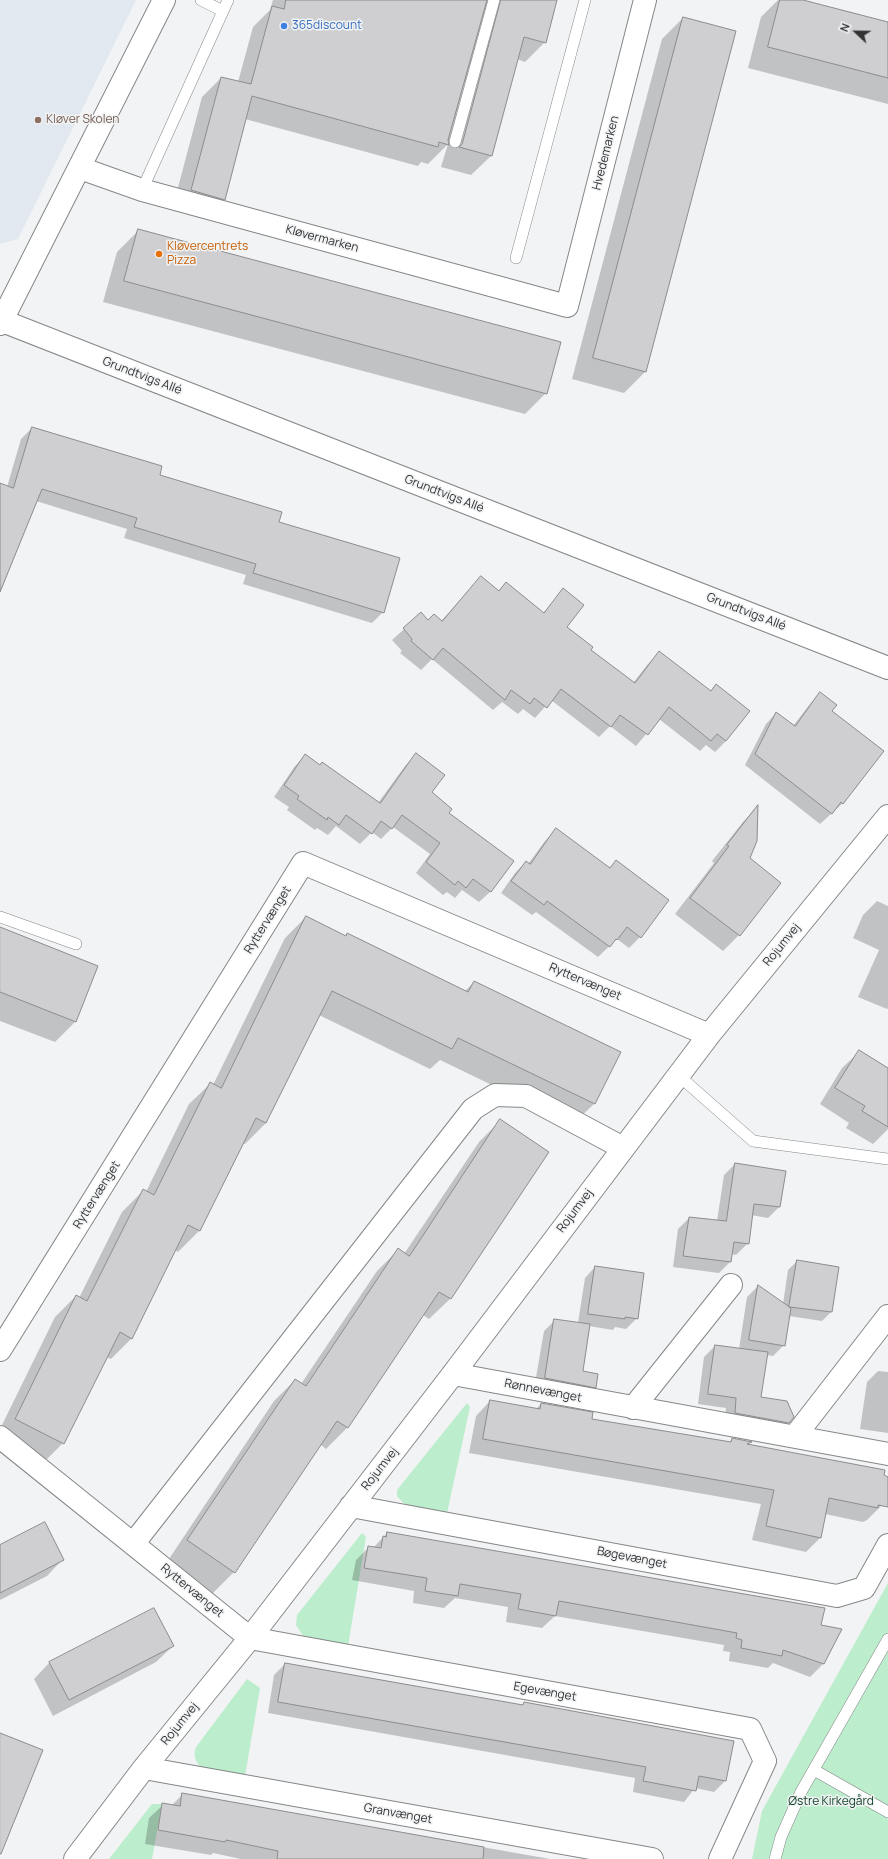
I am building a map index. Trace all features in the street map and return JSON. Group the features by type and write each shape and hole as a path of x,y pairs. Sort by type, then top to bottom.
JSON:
{"street":[{"path":"1,321 164,0"},
{"name":"Hvedemarken","path":"567,306 645,0"},
{"name":"Kløvermarken","path":"80,168 142,190 567,306"},
{"name":"Grundtvigs Allé","path":"1,321 888,668"},
{"name":"Rojumvej","path":"75,1859 144,1768 250,1638 453,1374 622,1148 709,1035 888,816"},
{"name":"Ryttervænget","path":"0,1350 303,863 709,1035"},
{"path":"133,1544 473,1109 495,1095 526,1096 622,1148"},
{"path":"633,1408 731,1285"},
{"path":"795,1436 888,1316"},
{"name":"Rønnevænget","path":"453,1374 888,1454"},
{"name":"Ryttervænget","path":"0,1437 250,1638"},
{"name":"Bøgevænget","path":"351,1506 837,1596 864,1588 888,1545"},
{"name":"Egevænget","path":"250,1638 750,1729 765,1760 720,1859"},
{"name":"Granvænget","path":"144,1768 652,1859"}],"lane":[{"path":"201,0 223,11"},
{"path":"142,190 228,0"},
{"path":"455,142 494,0"},
{"path":"516,258 585,0"},
{"path":"0,917 76,944"},
{"path":"678,1075 753,1141 888,1159"},
{"path":"775,1859 781,1837 801,1792 888,1639"},
{"path":"814,1770 888,1812"}],"shaded area":[{"name":"Kløver Skolen","path":"0,0 136,0 18,239 0,244"}],"green space":[{"path":"467,1403 470,1407 447,1513 407,1507 397,1496 397,1490"},
{"path":"362,1533 366,1537 348,1646 304,1637 296,1625 297,1615"},
{"name":"Østre Kirkegård","path":"888,1583 888,1859 752,1859 762,1811"},
{"path":"247,1679 260,1688 245,1776 201,1768 195,1758 196,1747"},
{"path":"152,1804 162,1804 152,1859 109,1859"}],"building":[{"path":"286,0 487,0 448,140 449,145 439,142 438,147 252,96 225,200 191,190 221,77 251,84 272,6 284,9"},
{"path":"501,0 557,0 546,43 524,37 492,156 459,147 462,144"},
{"path":"780,0 803,0 888,22 888,78 768,47"},
{"path":"683,17 736,31 646,372 593,358"},
{"path":"138,229 561,342 547,394 124,281"},
{"path":"32,427 162,466 160,475 282,512 279,522 400,558 384,613 253,573 256,564 134,527 137,518 42,489 0,592 0,483 13,488"},
{"path":"481,576 499,591 506,582 544,613 563,588 584,605 567,627 593,647 591,650 635,683 659,651 711,691 716,684 750,711 726,741 717,734 711,741 669,707 648,735 620,715 611,727 561,689 547,708 534,698 530,704 511,690 505,700 443,648 433,660 411,641 412,639 403,628 421,612 428,620 434,614 442,621"},
{"path":"820,692 837,705 832,711 884,751 843,804 841,802 832,814 755,754 776,712 795,726"},
{"path":"416,753 445,775 432,792 452,809 449,813 514,861 491,892 473,879 466,888 458,881 455,885 426,862 440,843 402,815 392,829 381,821 372,834 346,815 339,825 328,817 327,820 297,799 299,796 284,785 305,754 320,765 322,762 380,803"},
{"path":"758,805 757,841 750,858 781,883 740,936 690,898 729,846 727,845"},
{"path":"556,828 610,868 616,860 669,900 641,938 627,927 610,947 547,901 544,905 511,881 526,861 530,864"},
{"path":"306,916 346,936 347,933 468,992 474,981 621,1052 595,1104 458,1038 452,1049 332,991 266,1123 256,1118 200,1231 188,1225 132,1339 120,1332 64,1444 15,1419 76,1295 87,1301 143,1189 154,1195 210,1082 221,1088"},
{"path":"0,927 98,966 76,1022 0,992"},
{"path":"859,1050 888,1068 888,1127 862,1111 865,1106 835,1088"},
{"path":"500,1119 549,1152 451,1299 439,1292 348,1428 337,1421 235,1573 187,1540 295,1379 306,1386 398,1248 409,1256"},
{"path":"735,1163 786,1171 780,1207 754,1204 749,1244 734,1242 731,1262 683,1256 689,1217 726,1221"},
{"path":"797,1260 839,1267 832,1312 789,1307"},
{"path":"595,1266 644,1273 638,1319 625,1317 625,1319 588,1314"},
{"path":"758,1285 791,1308 785,1346 749,1340"},
{"path":"554,1319 590,1324 583,1371 598,1374 596,1388 545,1378"},
{"path":"715,1345 768,1352 761,1397 787,1401 794,1417 789,1423 735,1413 736,1398 708,1394"},
{"path":"490,1400 540,1409 541,1403 593,1412 592,1419 731,1442 732,1438 752,1442 747,1444 885,1470 884,1475 888,1477 888,1507 878,1505 878,1508 829,1498 821,1538 766,1526 774,1490 483,1439"},
{"path":"45,1522 64,1560 0,1593 0,1545"},
{"path":"387,1532 825,1608 821,1625 842,1629 824,1664 783,1650 782,1656 741,1648 742,1640 736,1638 737,1633 559,1601 556,1616 518,1609 521,1594 460,1584 458,1596 425,1591 427,1578 364,1568 368,1546 381,1548 383,1536 386,1537"},
{"path":"154,1608 174,1646 69,1700 49,1662"},
{"path":"285,1663 523,1705 524,1702 734,1741 726,1781 699,1776 696,1791 643,1781 646,1767 278,1702"},
{"path":"0,1733 43,1750 1,1854 0,1854"},
{"path":"182,1793 484,1847 483,1859 277,1859 278,1851 226,1840 225,1842 158,1830 162,1803 180,1806"}],"place":[{"name":"365discount","path":"284,26"},
{"name":"Kløver Skolen","path":"38,120"},
{"name":"Kløvercentrets Pizza","path":"159,254"}]}
